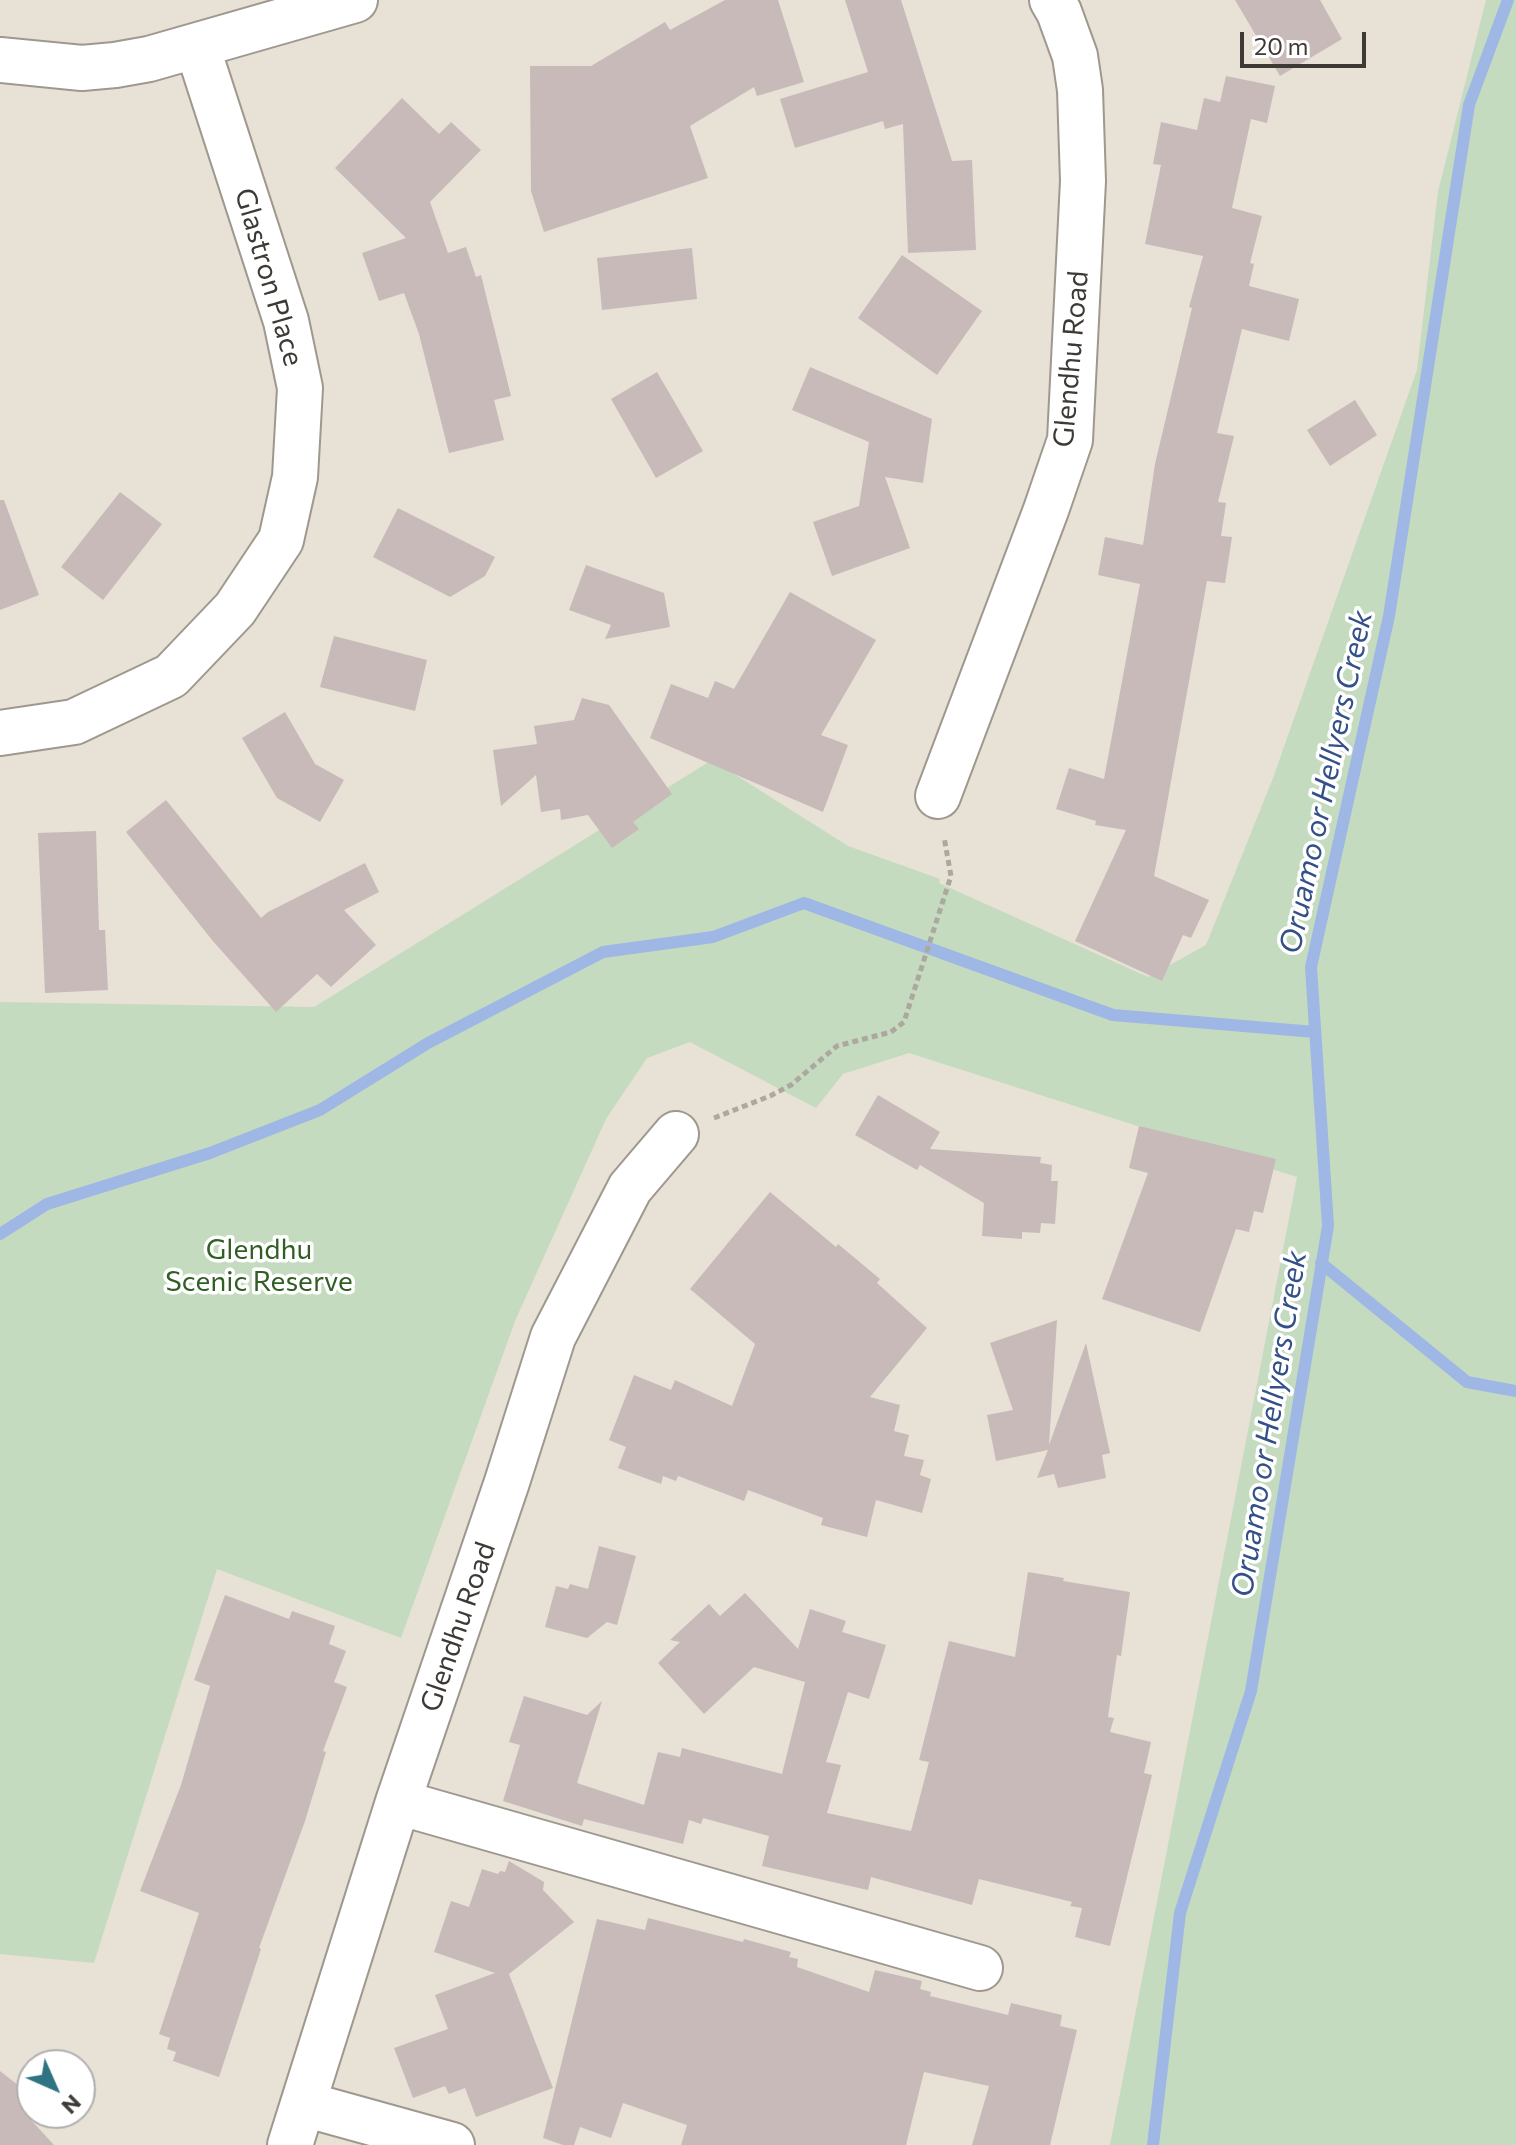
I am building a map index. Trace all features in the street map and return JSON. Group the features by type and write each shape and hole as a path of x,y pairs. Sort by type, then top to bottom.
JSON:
{"street":[{"path":"0,60 82,68 149,59 355,0"},
{"name":"Glendhu Road","path":"938,796 1070,440 1083,181 1080,90 1075,56 1052,0"},
{"name":"Glastron Place","path":"0,733 74,722 171,676 235,609 281,540 295,477 300,388 286,321 197,46"},
{"name":"Glendhu Road","path":"290,2145 398,1802 553,1337 630,1188 676,1134"},
{"path":"398,1802 980,1968"},
{"path":"304,2104 452,2145"}],"path":[{"path":"676,1134 791,1085 837,1046 891,1032 904,1022 949,883 951,869 947,861"}],"green space":[{"name":"Glendhu Scenic Reserve","path":"1486,0 1516,0 1516,2145 1110,2145 1297,1177 909,1053 843,1074 816,1108 690,1042 647,1058 606,1119 515,1321 401,1638 217,1569 94,1963 0,1954 0,1002 314,1007 712,760 848,846 940,879 939,883 1148,977 1206,945 1273,778 1417,370 1438,192"}],"building":[{"path":"725,0 778,0 804,82 757,96 754,87 690,126 708,178 544,232 531,191 530,66 591,66 665,22 670,30"},
{"path":"845,0 901,0 952,161 972,160 976,250 908,253 903,124 885,129 883,121 795,148 780,99 868,72"},
{"path":"1235,0 1320,0 1342,39 1280,76"},
{"path":"1226,76 1275,86 1267,123 1251,119 1232,208 1262,216 1250,263 1254,264 1249,286 1299,299 1289,341 1242,329 1217,433 1234,436 1218,502 1226,503 1221,536 1232,537 1225,583 1207,581 1154,876 1209,900 1191,938 1183,935 1162,981 1075,941 1126,830 1095,825 1096,821 1056,809 1069,768 1104,779 1140,584 1098,575 1105,537 1143,545 1155,464 1203,256 1145,244 1161,165 1153,164 1161,122 1197,130 1204,98 1220,102"},
{"path":"402,98 439,134 451,122 481,150 430,202 448,253 466,247 476,277 481,275 511,396 494,400 504,440 449,453 419,334 404,293 379,301 362,253 406,238 335,168"},
{"path":"692,248 697,299 602,310 597,258"},
{"path":"902,255 982,311 937,375 858,318"},
{"path":"810,367 932,419 923,483 885,477 910,548 832,576 813,522 859,506 869,442 792,410"},
{"path":"657,372 703,451 656,478 611,399"},
{"path":"1355,400 1377,435 1330,466 1307,430"},
{"path":"120,492 162,524 103,600 61,567"},
{"path":"0,500 4,500 39,595 0,610"},
{"path":"398,508 495,557 485,576 450,597 373,557"},
{"path":"586,565 664,593 670,627 605,639 611,625 569,610"},
{"path":"790,592 876,640 821,735 848,745 823,812 650,738 671,684 708,698 715,681 734,689"},
{"path":"334,636 427,660 415,711 320,687"},
{"path":"582,698 609,705 672,794 633,822 639,829 612,848 588,815 561,820 560,809 541,812 536,775 501,806 493,750 537,744 534,726 574,720"},
{"path":"285,712 315,764 344,780 320,822 277,798 242,738"},
{"path":"166,800 261,918 365,863 379,892 344,910 376,945 331,987 317,974 276,1012 212,940 126,832"},
{"path":"96,831 99,930 105,930 108,990 45,993 38,833"},
{"path":"878,1095 940,1132 930,1149 1041,1157 1040,1163 1052,1165 1051,1181 1058,1181 1055,1224 1041,1223 1040,1233 1022,1232 1022,1239 982,1236 984,1203 920,1165 917,1170 855,1135"},
{"path":"1139,1126 1276,1159 1263,1213 1254,1211 1249,1232 1236,1229 1200,1332 1102,1299 1148,1173 1129,1168"},
{"path":"770,1192 880,1279 877,1283 927,1328 870,1397 900,1405 894,1431 909,1435 904,1456 924,1460 920,1475 931,1479 922,1513 876,1500 867,1537 821,1525 823,1518 748,1490 744,1501 678,1476 676,1481 663,1476 661,1484 618,1468 626,1447 609,1440 634,1375 671,1390 675,1380 732,1406 755,1344 690,1289"},
{"path":"1057,1320 1049,1445 1086,1343 1110,1453 1102,1455 1106,1478 1058,1488 1054,1474 1037,1478 1048,1450 996,1461 987,1415 1013,1410 990,1343"},
{"path":"599,1546 636,1556 617,1625 607,1622 587,1638 545,1627 556,1586 568,1589 570,1584 588,1589"},
{"path":"1028,1572 1130,1592 1108,1717 1114,1718 1110,1732 1151,1742 1144,1773 1152,1775 1110,1946 1075,1937 1082,1908 1070,1906 1072,1902 979,1879 972,1905 871,1877 868,1890 762,1866 769,1836 703,1818 701,1824 689,1820 683,1844 584,1819 582,1826 503,1801 520,1745 509,1742 524,1696 587,1715 602,1701 577,1783 644,1805 658,1752 680,1757 682,1748 782,1774 805,1682 754,1667 704,1714 658,1663 680,1642 670,1640 709,1604 720,1616 745,1593 798,1649 810,1609 846,1621 842,1632 886,1645 869,1699 848,1692 826,1762 841,1765 827,1813 911,1831 929,1762 919,1760 949,1641 1015,1657"},
{"path":"225,1595 289,1619 292,1611 335,1626 329,1644 346,1651 334,1682 347,1687 323,1751 326,1752 305,1821 259,1948 219,2077 173,2061 176,2052 167,2049 170,2038 159,2034 199,1913 140,1891 181,1785 210,1686 194,1680"},
{"path":"509,1861 544,1882 543,1890 574,1922 509,1974 553,2088 476,2117 465,2088 449,2094 445,2086 413,2098 394,2048 448,2029 435,1995 495,1973 434,1952 451,1901 469,1907 482,1869 498,1874 505,1872"},
{"path":"648,1918 791,1952 789,1957 798,1959 797,1967 869,1992 875,1970 922,1981 920,1989 931,1992 930,1996 1008,2015 1011,2003 1062,2015 1060,2026 1077,2030 1050,2145 972,2145 989,2086 924,2072 906,2145 681,2145 687,2125 623,2103 611,2138 580,2127 574,2145 563,2145 543,2138 597,1919 645,1930"},
{"path":"0,2071 16,2084 16,2129 39,2129 54,2145 0,2145"}],"waterway":[{"name":"Oruamo or Hellyers Creek","path":"1153,2145 1180,1913 1251,1691 1328,1226 1311,967 1389,616 1469,105 1508,0"},
{"path":"0,1234 47,1204 210,1153 320,1110 428,1043 603,952 713,937 804,903 1113,1015 1315,1032"},
{"path":"1321,1263 1467,1382 1516,1391"}]}
